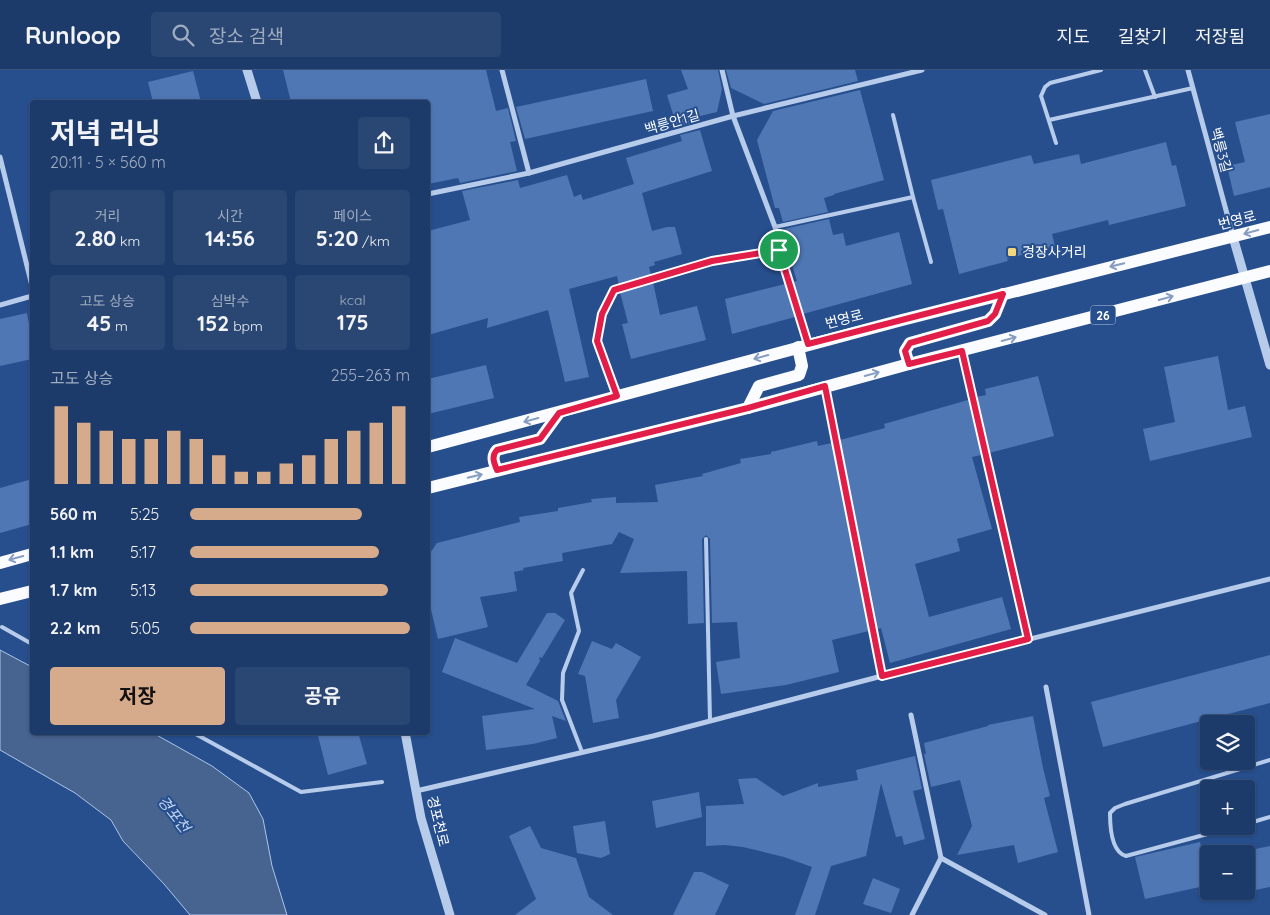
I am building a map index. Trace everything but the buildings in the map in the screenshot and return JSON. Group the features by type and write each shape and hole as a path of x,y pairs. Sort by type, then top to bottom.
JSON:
{"main road":[{"name":"번영로","path":"430,446 803,346 1270,227"},
{"name":"26","path":"430,487 748,408 825,386 1270,271"},
{"path":"909,364 905,351 910,343 988,321 995,314 1003,294"},
{"path":"748,408 759,386 798,375 802,366 803,346"},
{"path":"497,470 493,459 494,453 497,450 540,439 559,413"},
{"path":"0,562 30,554"},
{"path":"0,599 30,591"}],"street":[{"path":"247,70 255,100"},
{"path":"502,70 529,173"},
{"path":"722,70 733,116 775,227 803,346"},
{"name":"백릉안1길","path":"430,194 529,173 733,116 922,70"},
{"name":"백릉3길","path":"1188,70 1233,237"},
{"path":"0,157 30,278"},
{"path":"1233,237 1270,365"},
{"path":"0,305 30,297"},
{"path":"962,351 1028,639"},
{"path":"825,386 882,676"},
{"path":"416,791 710,721 1270,579"},
{"path":"1046,687 1089,915"},
{"path":"911,714 941,858 912,915"},
{"name":"경포천로","path":"406,735 420,818 450,915"},
{"path":"941,858 1045,915"}],"lane":[{"path":"1056,143 1041,96 1044,87 1050,82 1101,70"},
{"path":"1144,70 1155,97"},
{"path":"1049,120 1193,88"},
{"path":"893,116 931,262"},
{"path":"775,227 913,197"},
{"path":"617,396 597,341 602,314 614,290 712,261 779,250"},
{"path":"706,540 710,721"},
{"path":"582,752 562,700 563,673 579,631 571,593 583,570"},
{"path":"2,627 30,643"},
{"path":"197,735 301,792 382,782"},
{"path":"1204,780 1270,760"},
{"path":"1200,781 1115,808 1110,813 1110,824 1116,849 1120,855 1126,856 1204,835"},
{"path":"1255,821 1270,817"}],"water":[{"name":"경포천","path":"0,650 30,666 30,735 157,735 212,766 249,793 263,819 272,866 287,915 190,915 164,884 123,841 111,820 75,793 0,750"}],"place":[{"name":"경장사거리","path":"1012,252"}],"route":[{"path":"779,250 808,344 1003,294 995,314 988,321 910,343 905,351 909,364 962,351 1028,639 882,676 825,386 748,408 497,470 493,456 497,450 540,439 559,413 617,396 597,341 602,314 614,290 712,261 779,250"}]}
